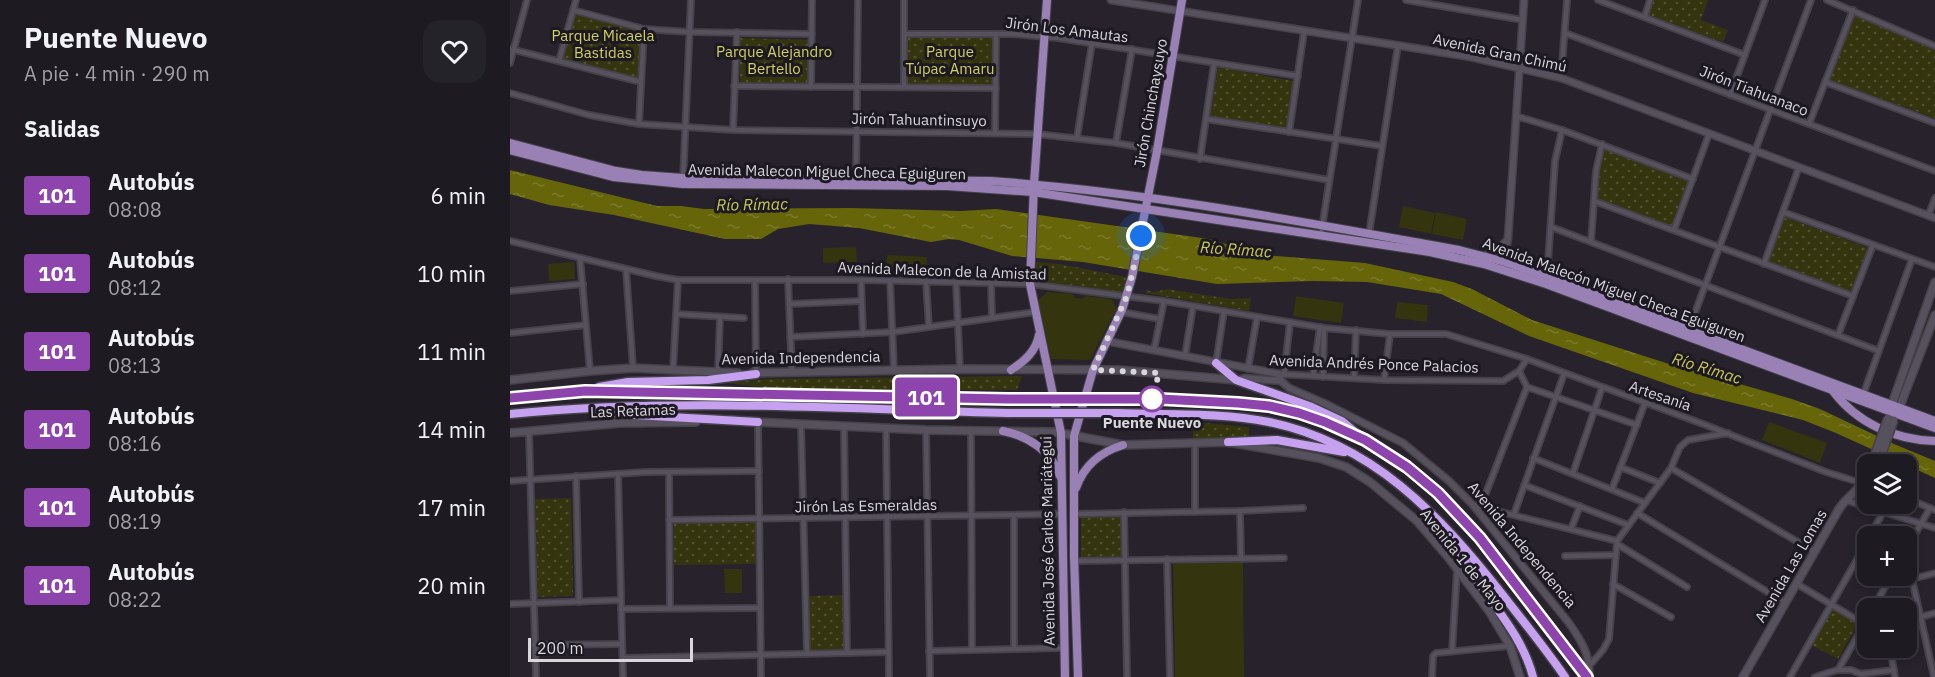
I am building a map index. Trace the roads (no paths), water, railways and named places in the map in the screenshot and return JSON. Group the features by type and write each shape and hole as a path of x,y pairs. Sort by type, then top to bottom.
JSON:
{"highway":[{"path":"1216,363 1236,380 1319,410 1342,421 1365,440 1407,467 1442,496 1464,519 1588,677"},
{"path":"585,391 628,382 708,380 756,374"},
{"path":"510,398 585,391 1208,401 1269,406 1325,422 1365,440"},
{"path":"510,414 566,408 696,405 1008,413 1118,413 1206,416 1266,422 1310,434 1353,453 1395,480 1445,525 1481,567 1565,677"},
{"path":"566,408 635,416 758,422"},
{"path":"1228,442 1277,440 1353,453"},
{"path":"1445,525 1473,575 1516,636 1528,660 1533,677"}],"main road":[{"name":"Avenida José Carlos Mariátegui","path":"1047,0 1033,192 1030,284 1061,433 1065,677"},
{"name":"Jirón Chinchaysuyo","path":"1146,212 1182,0"},
{"name":"Avenida Malecon Miguel Checa Eguiguren","path":"510,143 616,171 683,181 991,181 1033,192 1146,212"},
{"name":"Avenida Malecon Miguel Checa Eguiguren","path":"510,150 613,177 683,181 947,186 1033,192 1096,192"},
{"name":"Avenida Malecón Miguel Checa Eguiguren","path":"1096,192 1149,198 1321,230 1504,266 1547,277 1832,390 1935,428"},
{"name":"Avenida José Carlos Mariátegui","path":"1078,677 1074,561 1074,436 1093,370 1127,296 1146,212"},
{"name":"Avenida Malecón Miguel Checa Eguiguren","path":"1146,212 1369,234 1483,256 1504,266 1687,333 1863,395 1893,413 1935,421"},
{"path":"1881,454 1935,282"},
{"path":"1875,454 1935,315"},
{"path":"1011,370 1029,356 1040,334"},
{"name":"Avenida Independencia","path":"510,380 633,368 756,374 960,369 1119,370 1236,380"},
{"path":"1832,390 1840,401 1878,428 1896,436 1935,441"},
{"name":"Avenida 1 de Mayo","path":"758,422 886,429 1061,433 1123,445 1228,442 1291,452 1346,467 1370,482 1417,521 1457,569 1489,611 1510,646 1520,677"},
{"name":"Las Retamas","path":"510,433 620,423 758,422"},
{"path":"1003,431 1022,436 1039,446 1052,461 1062,482"},
{"path":"1073,498 1078,481 1091,462 1109,450 1123,445"},
{"name":"Avenida Las Lomas","path":"1743,677 1845,500 1857,491"}],"street":[{"path":"510,63 527,0"},
{"path":"558,61 576,0"},
{"path":"683,181 691,0"},
{"path":"811,87 812,0"},
{"path":"856,180 858,0"},
{"path":"904,0 904,87"},
{"name":"Avenida Gran Chimú","path":"1111,0 1398,45 1519,67 1561,78 1932,217"},
{"path":"1321,230 1358,0"},
{"path":"1406,0 1522,20"},
{"path":"1504,266 1508,238 1524,0"},
{"path":"1561,78 1567,0"},
{"path":"1598,0 1745,55"},
{"path":"1645,16 1650,0"},
{"path":"1730,95 1766,0"},
{"path":"1687,333 1811,0"},
{"path":"1827,0 1935,46"},
{"path":"573,10 644,28 690,32 812,34"},
{"path":"1809,124 1853,10"},
{"path":"639,124 644,28"},
{"path":"1289,132 1304,32"},
{"path":"733,130 737,33"},
{"name":"Jirón Tiahuanaco","path":"1565,33 1935,171"},
{"name":"Jirón Los Amautas","path":"904,34 996,34 1044,37 1298,76"},
{"path":"995,133 996,34"},
{"path":"1077,138 1092,43"},
{"path":"1369,234 1398,45"},
{"path":"512,49 641,82"},
{"path":"1116,143 1132,49"},
{"path":"1200,159 1214,64"},
{"path":"1825,82 1935,123"},
{"path":"734,86 996,88"},
{"name":"Jirón Tahuantinsuyo","path":"510,93 589,115 639,124 733,130 1037,134 1116,143 1329,180"},
{"path":"1516,116 1602,144 1693,179"},
{"path":"1206,119 1382,146"},
{"path":"1547,277 1555,161 1562,130"},
{"path":"1674,230 1709,134"},
{"path":"1591,242 1597,158 1602,144"},
{"path":"1764,264 1799,167"},
{"path":"1932,217 1935,198"},
{"path":"1594,201 1853,296"},
{"path":"1783,212 1935,267"},
{"path":"1551,227 1879,351"},
{"path":"1483,256 1496,252 1508,238"},
{"name":"Avenida Malecon de la Amistad","path":"510,241 678,280 890,280 1030,284 1164,301 1322,328 1446,334"},
{"path":"1838,335 1873,245"},
{"path":"580,258 590,371"},
{"path":"1863,395 1912,259"},
{"path":"627,269 633,368"},
{"path":"788,279 792,372"},
{"path":"673,370 678,280"},
{"path":"755,280 756,374"},
{"path":"861,280 863,334"},
{"path":"890,280 894,371"},
{"path":"926,282 929,327"},
{"path":"991,282 992,318"},
{"path":"956,283 960,369"},
{"path":"510,291 583,284"},
{"path":"789,304 861,301"},
{"path":"1154,350 1164,301"},
{"path":"1185,356 1193,306"},
{"path":"1216,363 1224,311"},
{"path":"790,337 893,332 1035,312"},
{"path":"1121,312 1160,319"},
{"path":"676,314 744,318"},
{"path":"1248,369 1257,316"},
{"path":"718,373 720,317"},
{"path":"1281,377 1290,322"},
{"path":"510,333 586,325"},
{"path":"1313,376 1322,328"},
{"path":"1322,328 1323,377"},
{"path":"1354,378 1356,330"},
{"path":"1383,380 1390,333"},
{"name":"Artesanía","path":"1446,334 1527,359 1703,423 1826,472 1857,481"},
{"name":"Avenida Andrés Ponce Palacios","path":"1106,341 1281,377 1503,381 1519,371"},
{"path":"1527,359 1519,371 1527,387 1637,425"},
{"path":"1514,514 1564,374"},
{"name":"Avenida Independencia","path":"1236,380 1281,377 1289,388 1404,443 1449,481 1473,505 1569,623 1582,643 1590,665 1588,677"},
{"path":"1481,506 1527,387"},
{"path":"1573,473 1602,388"},
{"path":"1612,489 1645,403"},
{"path":"758,422 761,677"},
{"path":"1700,438 1703,423"},
{"path":"801,425 807,654"},
{"path":"844,427 847,652"},
{"path":"886,429 889,677"},
{"path":"926,430 930,677"},
{"path":"529,431 536,677"},
{"path":"971,431 972,650"},
{"path":"1590,665 1609,639 1617,542 1671,468 1683,444 1688,440 1728,433"},
{"path":"1195,442 1195,512"},
{"path":"1533,458 1645,503"},
{"path":"1620,467 1660,483"},
{"path":"1671,468 1815,552"},
{"path":"510,481 618,474 759,471"},
{"path":"669,472 670,608"},
{"path":"618,474 623,677"},
{"path":"576,476 579,602"},
{"path":"1524,485 1628,525"},
{"path":"1845,500 1857,504"},
{"path":"1917,502 1933,509 1917,532"},
{"path":"1473,505 1617,542 1687,588"},
{"path":"1571,529 1580,506"},
{"path":"1074,513 1303,508"},
{"path":"1240,511 1241,559"},
{"path":"1124,512 1127,677"},
{"path":"1637,513 1786,603"},
{"name":"Jirón Las Esmeraldas","path":"669,520 927,518 1062,514"},
{"path":"1886,514 1935,528"},
{"path":"1014,516 1014,649"},
{"path":"1565,556 1616,555"},
{"path":"1074,561 1284,558"},
{"path":"1790,677 1857,558"},
{"path":"1167,559 1170,677"},
{"path":"1452,651 1457,569"},
{"path":"1917,576 1935,573"},
{"path":"1613,584 1671,617"},
{"path":"1797,584 1857,620"},
{"path":"1911,586 1934,677"},
{"path":"510,604 621,600"},
{"path":"621,609 759,608"},
{"path":"1917,618 1935,613"},
{"path":"1838,670 1857,636"},
{"path":"534,645 622,644"},
{"path":"1432,677 1434,654 1510,646"},
{"path":"928,651 1064,648"},
{"path":"623,658 888,652"},
{"path":"1891,658 1895,677"},
{"path":"1815,677 1838,670 1851,670 1862,676 1893,670"}],"water":[{"name":"Río Rímac","path":"510,170 657,206 704,209 851,208 960,211 996,209 1209,239 1263,255 1365,263 1453,282 1472,289 1532,320 1820,409 1935,461 1935,478 1917,470 1917,454 1882,454 1803,420 1693,393 1529,336 1441,294 1367,282 1217,284 1083,262 1012,256 959,240 931,242 859,228 809,224 778,229 761,239 725,239 614,215 549,205 510,194"}],"place":[{"name":"Puente Nuevo","path":"1152,399"}],"park label":[{"name":"Parque Micaela Bastidas","path":"603,44"},
{"name":"Parque Alejandro Bertello","path":"774,60"},
{"name":"Parque Túpac Amaru","path":"950,60"}]}
